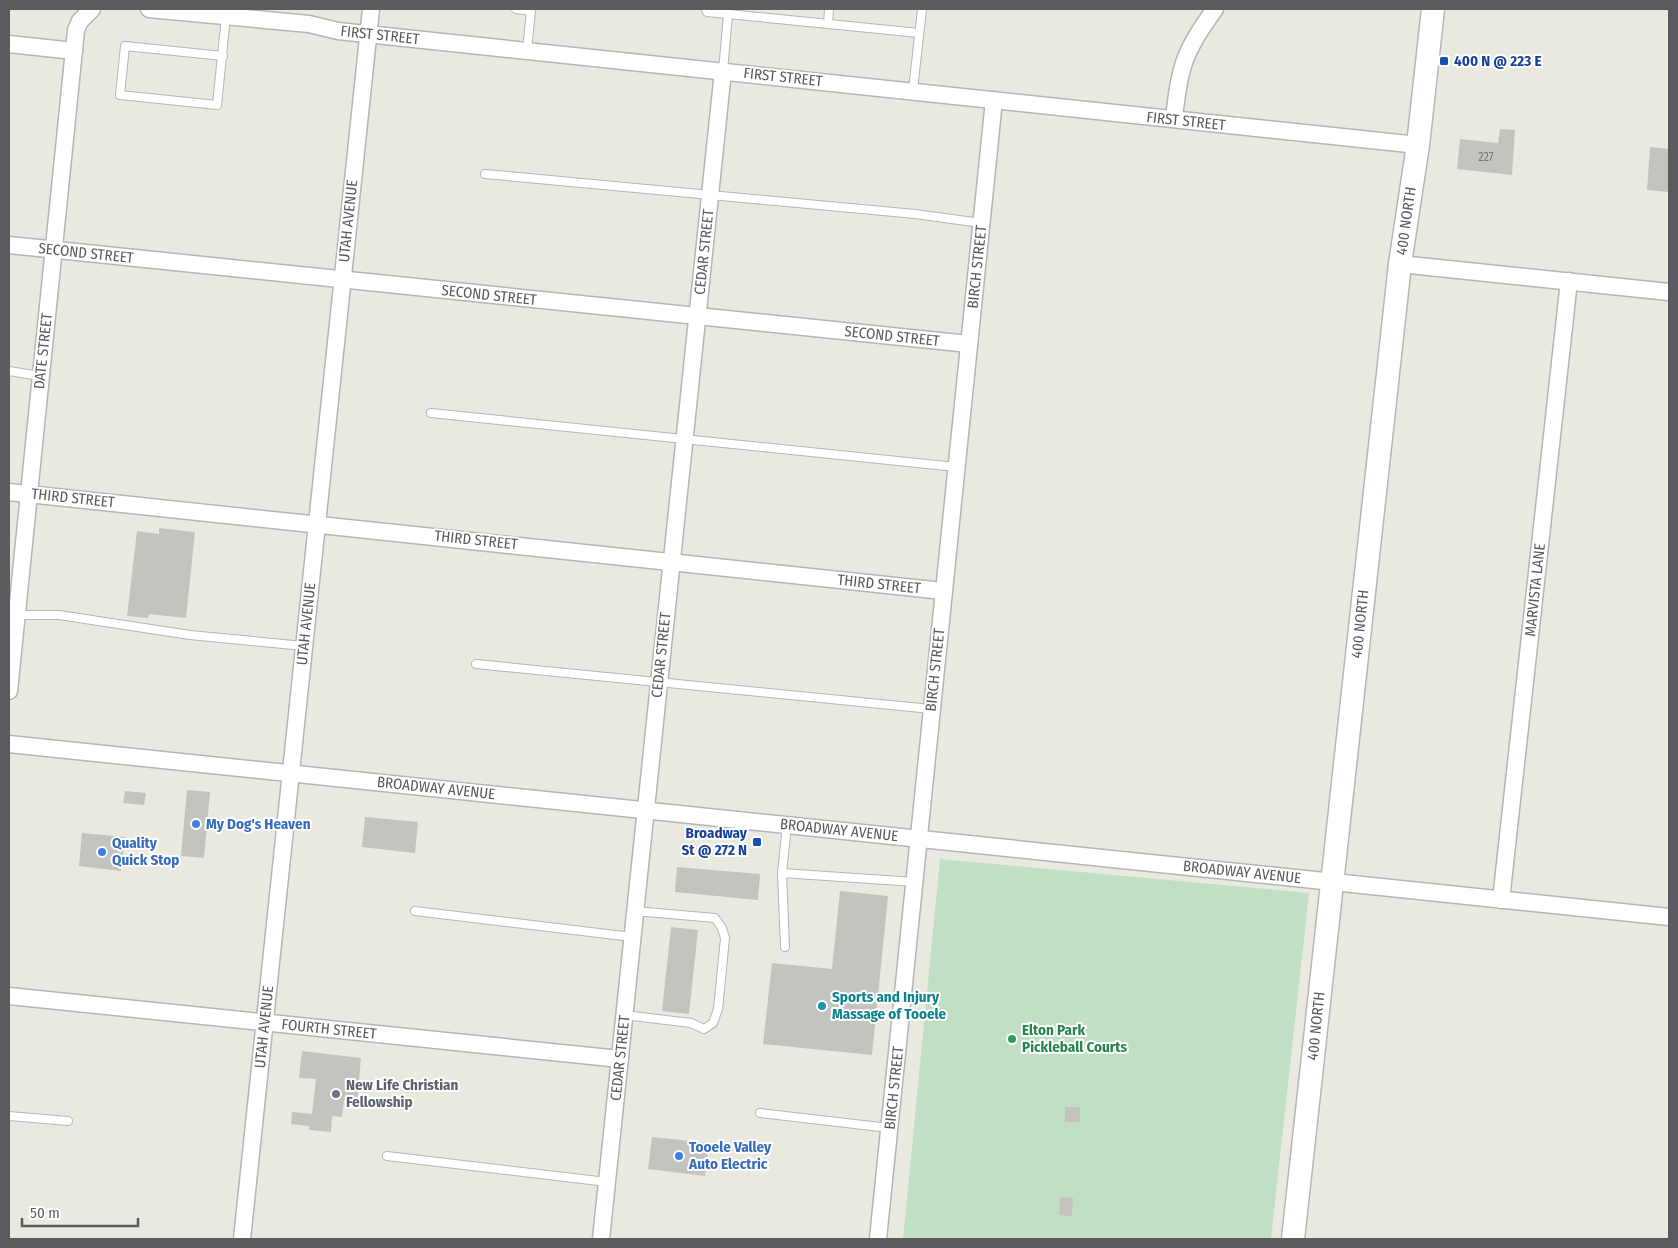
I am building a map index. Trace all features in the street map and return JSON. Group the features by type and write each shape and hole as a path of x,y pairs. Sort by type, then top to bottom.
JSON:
{"street":[{"name":"FIRST STREET","path":"149,9 308,24 338,31 913,90 1418,145"},
{"name":"UTAH AVENUE","path":"242,1239 371,9"},
{"path":"1174,119 1178,80 1185,54 1215,9"},
{"name":"400 NORTH","path":"1292,1239 1400,264 1418,145 1433,9"},
{"name":"DATE STREET","path":"9,691 13,615 28,494 76,30 89,11"},
{"path":"9,44 74,51"},
{"name":"CEDAR STREET","path":"601,1239 723,71"},
{"name":"BIRCH STREET","path":"878,1239 994,100"},
{"name":"SECOND STREET","path":"9,245 969,344"},
{"path":"1400,264 1669,292"},
{"name":"MARVISTA LANE","path":"1501,900 1569,281"},
{"name":"THIRD STREET","path":"9,492 671,560 943,591"},
{"name":"BROADWAY AVENUE","path":"9,744 1669,917"},
{"name":"FOURTH STREET","path":"9,996 620,1059"}],"lane":[{"path":"516,9 531,10 527,50"},
{"path":"706,9 707,12 919,33"},
{"path":"828,24 829,9"},
{"path":"913,90 922,9"},
{"path":"723,71 728,14"},
{"path":"223,56 125,46 120,95 216,105 223,56 226,16"},
{"path":"486,174 710,194 981,223"},
{"path":"9,371 40,376"},
{"path":"431,413 956,467"},
{"path":"13,615 59,615 190,635 304,646"},
{"path":"476,664 931,709"},
{"path":"785,947 782,873 787,825"},
{"path":"782,873 915,882"},
{"path":"624,1015 691,1023 704,1030 713,1023 718,1009 725,938 722,928 715,918 635,910"},
{"path":"415,911 632,937"},
{"path":"760,1113 889,1128"},
{"path":"9,1116 68,1121"},
{"path":"387,1156 607,1182"}],"green space":[{"path":"940,859 1309,893 1271,1239 903,1239"}],"building":[{"path":"1500,129 1515,130 1512,175 1457,169 1460,139 1498,143"},
{"path":"1650,147 1669,149 1669,192 1647,190"},
{"path":"159,528 195,532 186,618 149,614 148,618 127,616 137,531 159,534"},
{"name":"My Dog's Heaven","path":"187,790 210,792 204,858 181,856"},
{"name":"Quality Quick Stop","path":"125,791 146,793 144,805 123,803"},
{"path":"365,817 418,822 415,853 362,847"},
{"name":"Quality Quick Stop","path":"82,833 125,837 121,871 79,866"},
{"path":"677,867 760,874 758,900 675,892"},
{"name":"Sports and Injury Massage of Tooele","path":"840,891 888,896 872,1055 763,1044 772,963 832,969"},
{"path":"671,927 698,930 689,1014 662,1011"},
{"name":"New Life Christian Fellowship","path":"302,1051 361,1058 357,1101 344,1100 342,1117 332,1116 331,1132 309,1130 309,1126 291,1124 292,1112 312,1114 316,1079 299,1078"},
{"path":"1065,1107 1080,1107 1080,1122 1065,1122"},
{"name":"Tooele Valley Auto Electric","path":"652,1137 709,1143 705,1176 648,1169"},
{"path":"1060,1197 1073,1198 1072,1216 1059,1215"}],"place":[{"name":"400 N @ 223 E","path":"1444,61"},
{"name":"My Dog's Heaven","path":"196,824"},
{"name":"Broadway St @ 272 N","path":"757,842"},
{"name":"Quality Quick Stop","path":"102,852"},
{"name":"Sports and Injury Massage of Tooele","path":"822,1006"},
{"name":"Elton Park Pickleball Courts","path":"1012,1039"},
{"name":"New Life Christian Fellowship","path":"336,1094"},
{"name":"Tooele Valley Auto Electric","path":"679,1156"}]}
